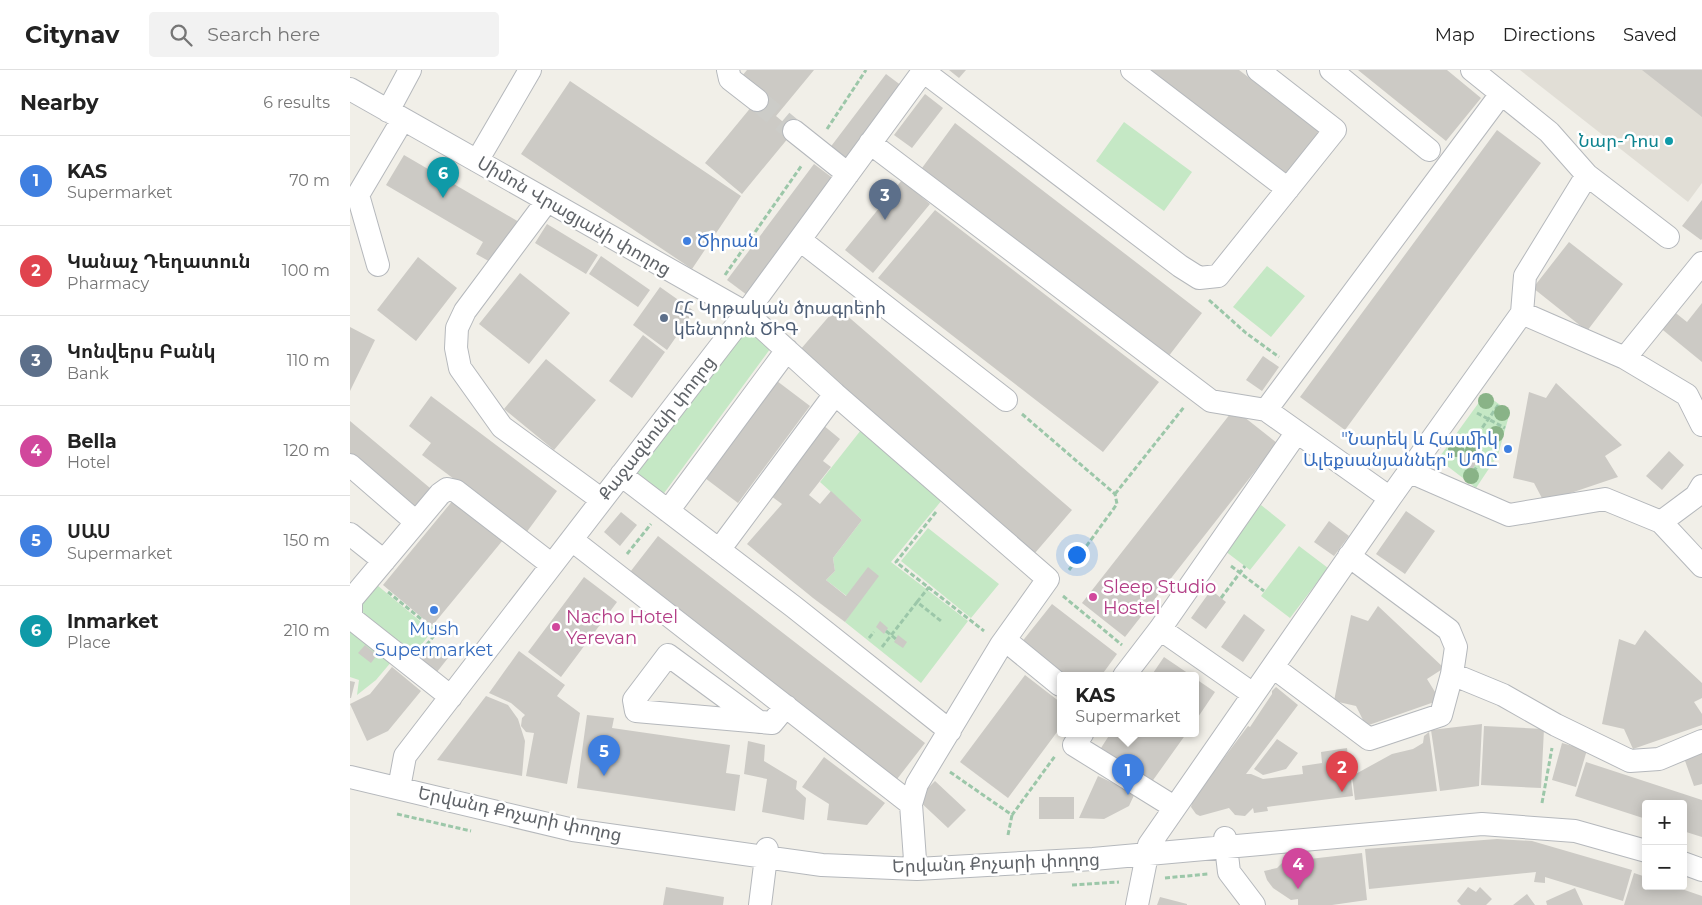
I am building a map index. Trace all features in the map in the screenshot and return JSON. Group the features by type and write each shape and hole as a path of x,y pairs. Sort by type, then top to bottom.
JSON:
{"street":[{"path":"378,265 358,195 395,115 410,70"},
{"path":"477,161 530,70"},
{"path":"728,70 730,79 757,100"},
{"path":"1132,70 1288,189"},
{"path":"916,73 1199,278 1218,276 1335,130 1281,77 1258,70"},
{"path":"1331,70 1429,150"},
{"path":"1472,70 1549,132 1587,175 1668,237"},
{"name":"Քաջազնունի փողոց","path":"400,786 405,756 746,313 870,143 916,73"},
{"name":"Սիմոն Վրացյանի փողոց","path":"350,89 746,313 835,394 1052,584"},
{"path":"1266,410 1501,94"},
{"path":"794,131 848,174"},
{"path":"870,143 1210,401 1266,410 1390,498"},
{"path":"1137,905 1148,850 1174,807 1408,471 1522,313 1525,276 1587,175"},
{"path":"547,200 465,311 457,328 456,348 460,368 502,427 602,500"},
{"path":"800,240 1006,400"},
{"path":"1625,358 1702,263"},
{"path":"1522,313 1625,358 1687,395 1702,425"},
{"path":"666,509 787,350"},
{"path":"719,550 835,394"},
{"path":"1127,672 1160,629 1297,432"},
{"path":"350,466 416,522"},
{"path":"1408,471 1509,516 1605,499 1661,522 1702,566"},
{"path":"621,475 950,731"},
{"path":"1661,522 1696,496 1702,486"},
{"path":"451,697 351,618 351,600 440,494 447,489 456,491 552,565"},
{"path":"350,534 377,569"},
{"path":"572,540 911,804"},
{"path":"1272,667 1369,740 1441,715 1452,674 1456,647 1449,630 1349,556"},
{"path":"915,860 911,804 917,784 1003,642 1052,584"},
{"path":"1160,629 1253,694"},
{"path":"1003,642 1057,683"},
{"path":"759,722 668,655 634,700 636,711 759,722 772,723 786,706"},
{"path":"1452,674 1503,695 1556,725 1630,761 1659,759 1702,741"},
{"path":"1080,737 1074,745 1174,807"},
{"name":"Երվանդ Քոչարի փողոց","path":"350,769 400,786"},
{"name":"Երվանդ Քոչարի փողոց","path":"350,776 573,822 767,853 822,865 916,869 1093,859 1148,850 1226,842 1352,825 1483,815 1576,823 1642,841"},
{"name":"Երվանդ Քոչարի փողոց","path":"1226,842 1482,824 1575,831 1642,850"},
{"path":"1226,842 1229,872 1254,905"},
{"name":"Երվանդ Քոչարի փողոց","path":"767,853 915,860 1148,850"},
{"path":"760,905 767,853"},
{"path":"1687,855 1702,860"},
{"path":"1687,865 1702,870"}],"path":[{"path":"712,294 866,70"},
{"path":"1199,278 1208,299 1246,333 1296,369"},
{"path":"1115,494 1197,391"},
{"path":"1006,400 1115,494 1117,504 1052,584 1138,658"},
{"path":"1465,452 1499,404"},
{"path":"1473,411 1506,428"},
{"path":"1437,431 1480,462 1474,471"},
{"path":"951,494 896,562 1003,642"},
{"path":"613,572 666,509"},
{"path":"1213,552 1264,591"},
{"path":"1221,598 1245,566"},
{"path":"377,569 437,632 411,665"},
{"path":"868,666 929,587"},
{"path":"917,602 941,621"},
{"path":"886,631 896,639"},
{"path":"1542,803 1556,725"},
{"path":"1008,835 1012,816 1061,749"},
{"path":"946,768 1012,816"}],"shaded area":[{"path":"1520,70 1702,70 1702,183 1688,202"}],"green space":[{"path":"1124,122 1192,172 1164,211 1096,161"},
{"path":"1267,266 1305,296 1271,337 1233,307"},
{"path":"746,327 773,345 659,500 629,477"},
{"path":"1485,394 1510,412 1498,455 1476,488 1438,459"},
{"path":"861,430 942,500 891,562 968,621 921,683 845,622 857,604 826,580 835,571 833,558 862,520 820,482"},
{"path":"1261,505 1286,525 1250,570 1225,551"},
{"path":"928,528 999,584 971,618 901,561"},
{"path":"1299,546 1328,568 1290,618 1261,596"},
{"path":"371,580 432,631 409,661 354,617"},
{"path":"350,621 392,661 376,680 357,695 359,680 350,677"}],"building":[{"path":"747,70 814,70 776,116 794,131 742,194 705,163 757,100 736,83"},
{"path":"949,70 966,70 959,78"},
{"path":"1147,70 1239,70 1320,132 1286,176"},
{"path":"1358,70 1447,70 1481,98 1446,141"},
{"path":"1642,70 1702,70 1702,117"},
{"path":"886,74 902,86 844,161 829,149"},
{"path":"570,81 741,196 692,269 521,154"},
{"path":"925,94 943,108 912,148 894,135"},
{"path":"955,123 1202,313 1168,357 922,168"},
{"path":"1497,130 1541,163 1345,430 1300,397"},
{"path":"404,155 519,222 494,264 476,254 483,242 386,185"},
{"path":"814,164 834,179 747,295 727,280"},
{"path":"902,180 930,204 873,273 845,250"},
{"path":"1702,200 1702,239 1701,240 1682,226"},
{"path":"935,210 1159,382 1103,452 878,278"},
{"path":"547,224 598,255 586,274 535,243"},
{"path":"1569,242 1623,284 1587,331 1533,288"},
{"path":"601,256 650,290 638,307 589,274"},
{"path":"418,257 457,288 416,341 377,310"},
{"path":"520,273 570,313 529,364 479,324"},
{"path":"660,287 694,311 667,350 633,325"},
{"path":"1702,303 1702,362 1658,326 1672,310 1687,322"},
{"path":"837,307 1072,510 1035,553 800,350"},
{"path":"350,327 375,340 350,391"},
{"path":"643,335 665,352 632,398 609,381"},
{"path":"1263,356 1279,367 1262,391 1246,380"},
{"path":"546,359 596,400 554,450 504,409"},
{"path":"773,378 810,406 738,503 701,475"},
{"path":"1556,383 1622,445 1605,456 1618,477 1544,502 1534,483 1513,478 1529,392 1546,398"},
{"path":"431,396 557,491 526,533 422,455 431,443 409,426"},
{"path":"1234,409 1277,443 1125,637 1082,603"},
{"path":"350,421 430,488 414,508 350,455"},
{"path":"823,425 840,439 823,461 831,467 809,495 820,504 831,491 862,520 833,558 835,571 826,580 846,596 868,567 879,576 845,622 747,544 782,504 771,496"},
{"path":"1669,451 1684,465 1662,490 1646,476"},
{"path":"1464,453 1477,462 1471,471 1458,462"},
{"path":"454,499 503,540 432,626 383,585"},
{"path":"1406,511 1435,531 1405,574 1376,554"},
{"path":"621,512 637,525 620,546 604,532"},
{"path":"1329,521 1349,536 1334,556 1314,542"},
{"path":"658,536 925,743 894,783 627,576"},
{"path":"584,577 617,602 561,677 528,652"},
{"path":"1211,590 1226,602 1206,629 1191,618"},
{"path":"1052,604 1117,654 1104,672 1058,672 1021,643"},
{"path":"1378,606 1444,668 1427,679 1440,700 1366,726 1356,706 1334,701 1351,615 1368,621"},
{"path":"1244,614 1265,630 1243,662 1221,647"},
{"path":"880,621 888,628 884,634 876,627"},
{"path":"1645,630 1702,683 1702,698 1694,702 1702,714 1702,725 1633,749 1624,729 1602,724 1619,639 1635,645"},
{"path":"898,635 907,642 903,648 894,642"},
{"path":"430,643 448,658 433,677 414,662"},
{"path":"365,645 377,655 371,663 358,653"},
{"path":"519,651 565,685 557,696 580,713 567,784 526,776 534,733 526,732 521,726 522,718 525,715 511,703 489,693"},
{"path":"1164,657 1186,672 1154,672"},
{"path":"392,667 421,691 388,731 367,741 350,704 370,694"},
{"path":"1025,675 1057,700 1057,732 1008,798 960,762"},
{"path":"350,681 355,682 351,698 350,698"},
{"path":"1199,681 1215,692 1199,716"},
{"path":"1276,687 1298,705 1246,774 1263,779 1303,774 1302,766 1322,763 1321,752 1347,748 1353,796 1267,807 1268,811 1254,813 1253,808 1245,816 1235,815 1229,808 1200,816 1196,814 1191,807 1193,799 1248,726 1250,727"},
{"path":"486,696 508,705 518,719 525,741 522,776 437,760"},
{"path":"587,715 614,718 612,728 730,745 726,773 740,775 735,811 577,788"},
{"path":"1482,724 1479,786 1440,791 1431,730"},
{"path":"1484,726 1544,729 1541,788 1481,785"},
{"path":"1429,732 1437,791 1355,800 1352,776 1392,754 1413,749 1423,743 1424,736"},
{"path":"1108,737 1184,737 1151,783 1101,748"},
{"path":"1277,739 1298,753 1286,769 1263,775 1254,769"},
{"path":"748,741 765,745 764,761 797,781 796,789 806,798 804,820 762,812 767,779 744,774"},
{"path":"1562,743 1587,750 1576,787 1552,780"},
{"path":"1702,751 1702,784 1694,786 1684,758"},
{"path":"824,757 885,803 867,825 827,820 829,804 802,787"},
{"path":"1586,762 1702,800 1702,837 1687,832 1687,800 1642,800 1642,818 1575,796"},
{"path":"1098,776 1135,793 1129,806 1104,819 1079,818"},
{"path":"935,781 966,810 948,828 917,799"},
{"path":"1039,797 1074,797 1074,819 1039,819"},
{"path":"1497,839 1532,841 1632,870 1623,901 1545,877 1545,883 1534,882 1536,872 1369,889 1365,849"},
{"path":"1362,853 1367,900 1332,905 1298,905 1298,899 1291,900 1273,888 1267,880 1264,871 1277,868 1283,862"},
{"path":"1634,873 1642,876 1642,890 1685,890 1702,896 1702,905 1624,905"},
{"path":"666,887 724,897 723,905 663,905"},
{"path":"1468,887 1476,892 1480,887 1492,899 1486,905 1461,905 1457,901"},
{"path":"1575,888 1583,905 1547,905 1546,901"},
{"path":"1527,894 1535,905 1513,905"},
{"path":"1160,897 1187,904 1187,905 1157,905"}],"tunnel":[{"path":"757,100 794,131"}],"place":[{"name":"Նար-Դոս","path":"1669,141"},
{"name":"Inmarket","path":"443,198"},
{"name":"Կոնվերս Բանկ","path":"885,220"},
{"name":"Ծիրան","path":"687,241"},
{"name":"ՀՀ Կրթական ծրագրերի կենտրոն ԾԻԳ","path":"664,318"},
{"name":"\"Նարեկ և Հասմիկ Ալեքսանյաններ\" ՍՊԸ","path":"1508,449"},
{"name":"Sleep Studio Hostel","path":"1093,597"},
{"name":"Mush Supermarket","path":"434,610"},
{"name":"Nacho Hotel Yerevan","path":"556,627"},
{"name":"ՍԱՍ","path":"604,776"},
{"name":"Կանաչ Դեղատուն","path":"1342,792"},
{"name":"KAS","path":"1128,795"},
{"name":"Bella","path":"1298,889"}]}
